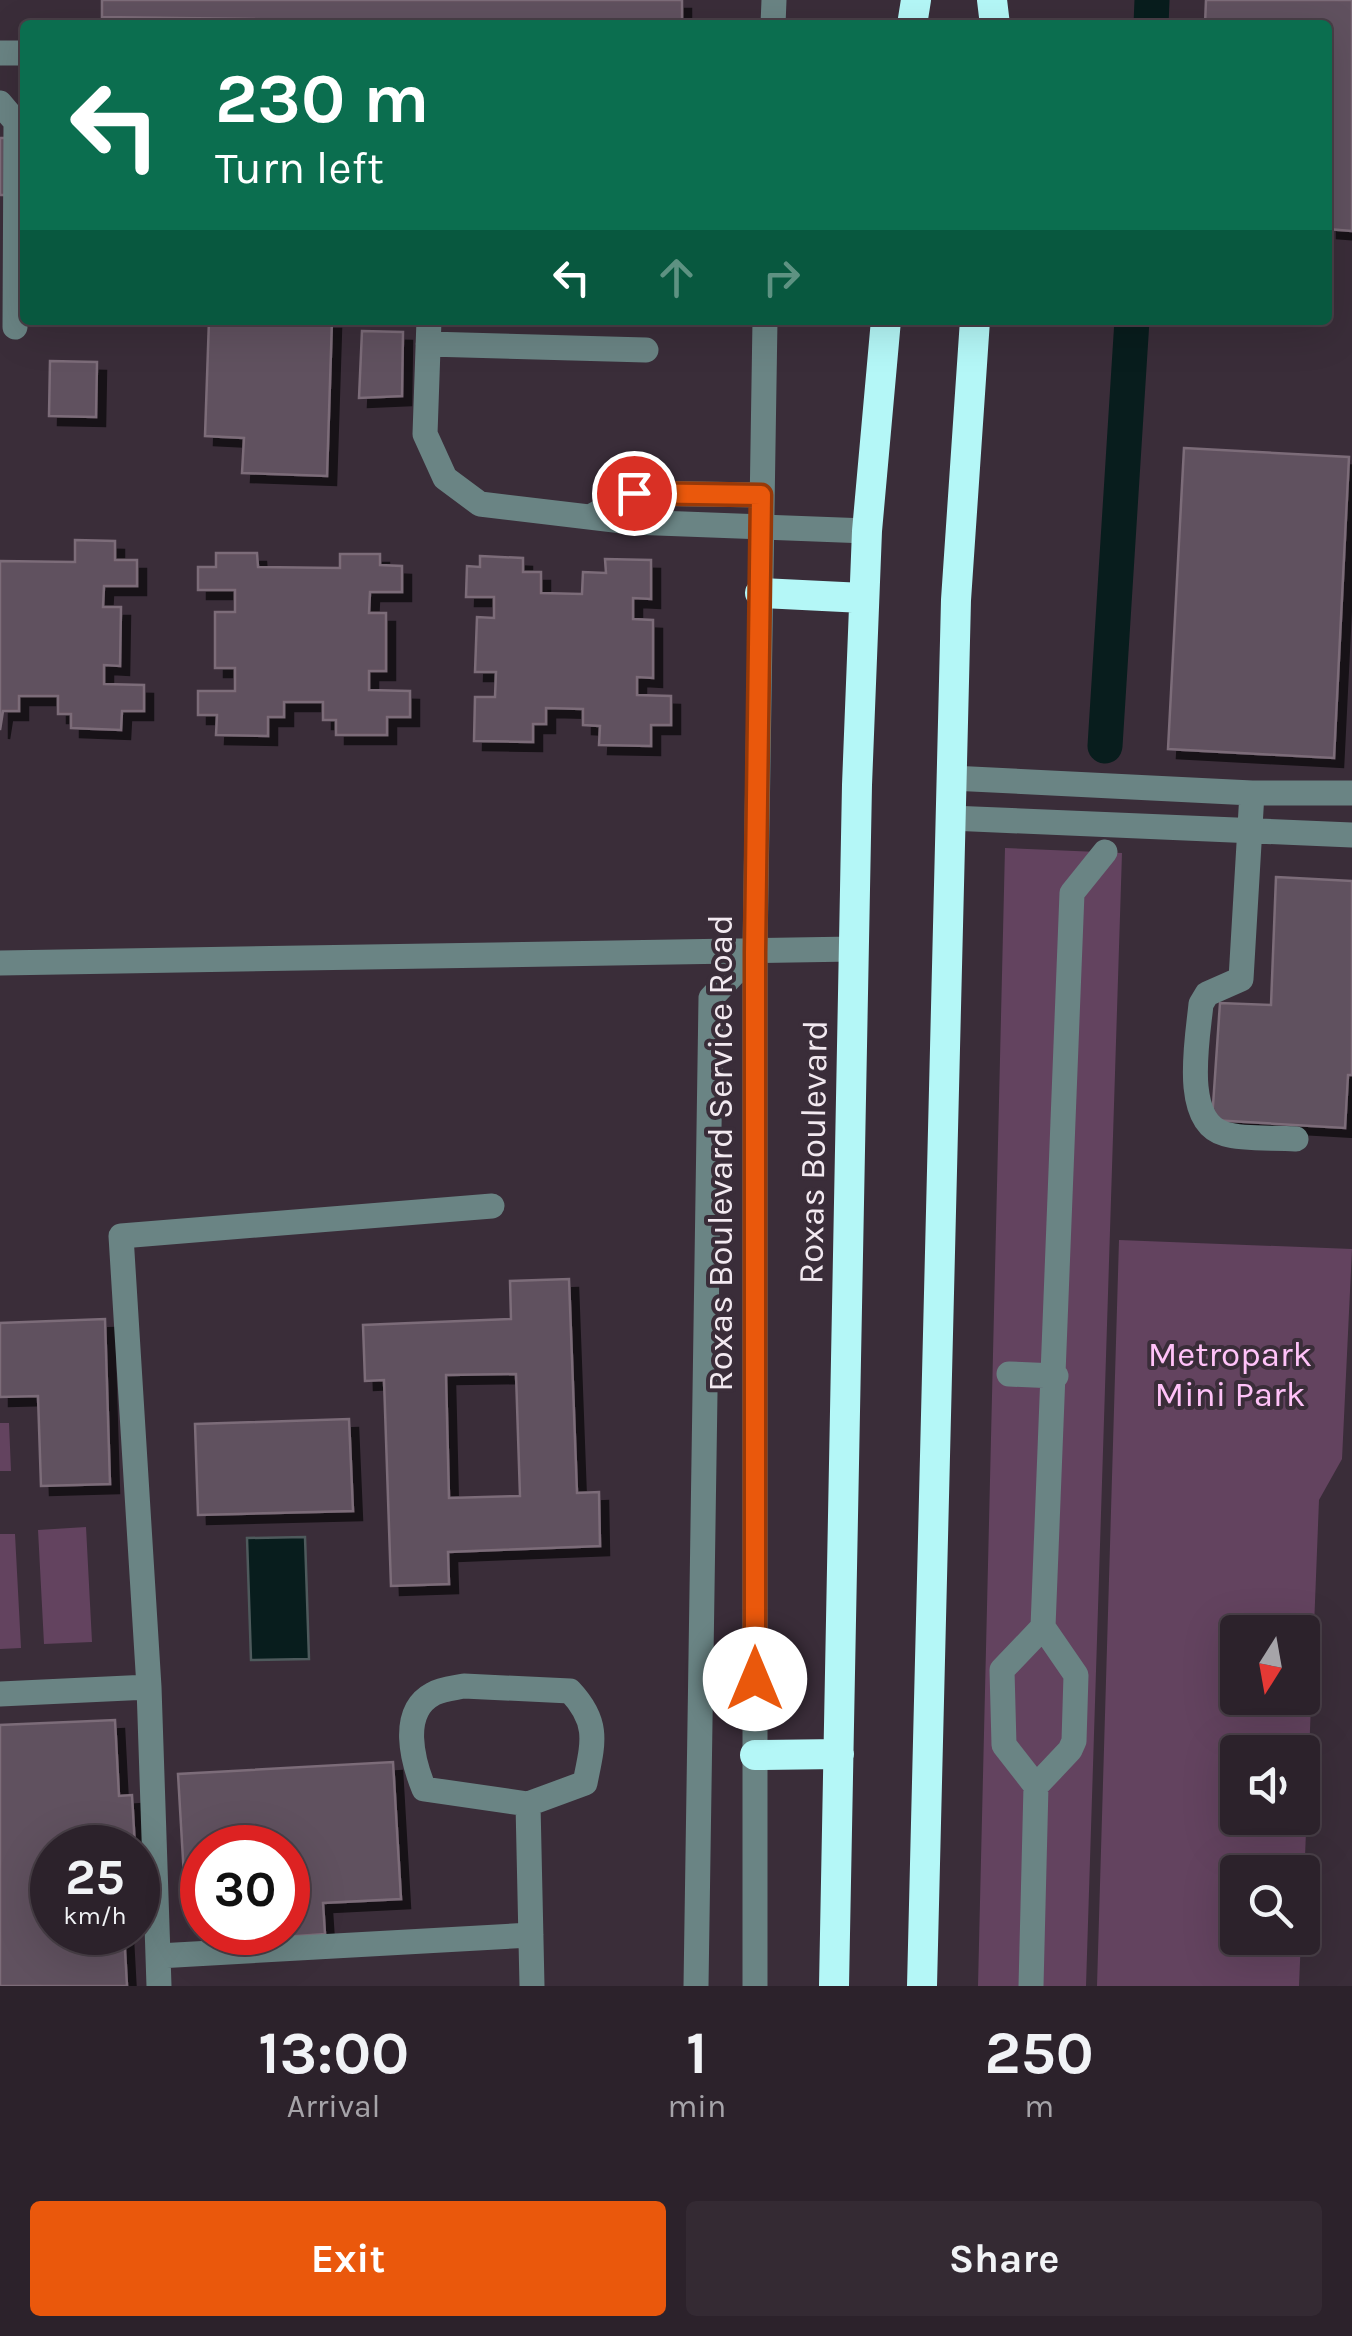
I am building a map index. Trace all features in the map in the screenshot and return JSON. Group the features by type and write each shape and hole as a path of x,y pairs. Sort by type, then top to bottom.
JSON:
{"highway":[{"name":"Roxas Boulevard","path":"834,1986 863,598 886,325"},
{"path":"922,1986 956,600 975,325"},
{"path":"760,593 863,598"},
{"path":"755,1755 839,1754"}],"street":[{"path":"0,104 16,122 16,328"},
{"name":"Roxas Boulevard Service Road","path":"755,1986 755,952 765,325"},
{"path":"646,350 429,332 425,434 445,478 480,504 592,516 867,531"},
{"path":"592,516 634,493 761,495"},
{"path":"951,778 1252,793 1352,793"},
{"path":"1165,827 1166,786"},
{"path":"1252,793 1240,979 1207,994 1201,1004 1194,1088 1207,1122 1222,1134 1296,1139"},
{"path":"950,818 1352,835"},
{"path":"1031,1986 1036,1786 1074,1740 1076,1676 1044,1627 1072,893 1105,852"},
{"path":"0,963 854,949"},
{"path":"696,1986 711,998 755,952"},
{"path":"159,1986 149,1687 121,1236 492,1206"},
{"path":"1009,1374 1056,1376"},
{"path":"1036,1786 1004,1745 1002,1670 1044,1627"},
{"path":"464,1686 570,1691 588,1710 594,1739 586,1783 528,1804 424,1789 412,1739 415,1712 432,1694 464,1686"},
{"path":"0,1694 149,1687"},
{"path":"528,1804 532,1986"},
{"path":"158,1956 531,1935"}],"green space":[{"path":"1005,848 1122,853 1086,1986 978,1986"},
{"name":"Metropark Mini Park","path":"1119,1240 1352,1249 1342,1459 1319,1500 1314,1615 1220,1615 1220,1715 1311,1715 1310,1735 1220,1735 1220,1835 1306,1835 1305,1855 1220,1855 1220,1955 1300,1955 1299,1986 1097,1986"},
{"path":"0,1423 9,1423 11,1471 0,1471"},
{"path":"86,1527 92,1642 44,1644 38,1530"},
{"path":"0,1534 15,1534 21,1648 0,1649"}],"shaded area":[{"path":"305,1537 309,1659 251,1660 247,1538"}],"building":[{"path":"102,0 682,0 682,20 102,17"},
{"path":"1206,0 1352,0 1352,231 1332,229 1332,20 1205,20"},
{"path":"0,138 12,138 9,195 0,195"},
{"path":"209,325 332,325 327,476 242,473 244,438 205,436"},
{"path":"362,331 403,332 402,396 359,398"},
{"path":"50,361 97,362 96,417 49,416"},
{"path":"1184,448 1349,457 1334,758 1168,749"},
{"path":"75,540 115,541 115,560 137,560 137,586 104,586 103,607 121,607 120,666 104,665 104,684 144,685 144,711 122,711 121,730 71,728 71,714 58,714 58,696 19,696 19,711 3,711 0,730 0,561 75,562"},
{"path":"216,553 257,553 258,567 340,568 340,554 380,554 380,565 402,566 402,592 370,592 369,613 386,613 386,671 369,671 369,690 410,691 410,717 387,717 387,735 336,735 336,720 323,720 323,702 284,702 284,717 268,717 268,736 216,735 217,715 198,715 198,691 235,691 235,668 215,668 215,612 235,612 235,590 198,590 198,567 216,567"},
{"path":"480,556 523,558 523,572 541,572 541,593 582,594 583,572 606,573 605,559 651,560 651,599 633,598 633,619 653,620 653,678 637,677 637,695 671,696 671,725 651,725 651,746 599,745 600,726 583,725 583,709 546,708 546,724 533,724 533,742 474,741 475,697 495,697 496,672 475,672 477,617 494,618 494,597 466,597 467,566 480,567"},
{"path":"1276,877 1352,881 1352,1075 1348,1075 1345,1128 1212,1120 1220,1003 1271,1005"},
{"path":"569,1279 577,1493 599,1492 600,1546 448,1552 449,1584 391,1586 384,1380 365,1381 363,1325 511,1319 510,1281","holes":["516,1374 520,1496 449,1498 446,1375"]},
{"path":"105,1319 110,1484 41,1486 38,1396 0,1397 0,1323"},
{"path":"349,1419 353,1511 198,1515 195,1424"},
{"path":"115,1720 119,1796 132,1795 134,1825 30,1825 30,1955 125,1955 127,1986 0,1986 0,1725"},
{"path":"393,1762 401,1899 323,1903 325,1934 310,1935 310,1825 181,1825 178,1774"}],"waterway":[{"path":"1151,20 1152,0"},
{"path":"1105,746 1132,325"}],"route":[{"path":"634,493 761,495 755,952 755,1679"}]}
